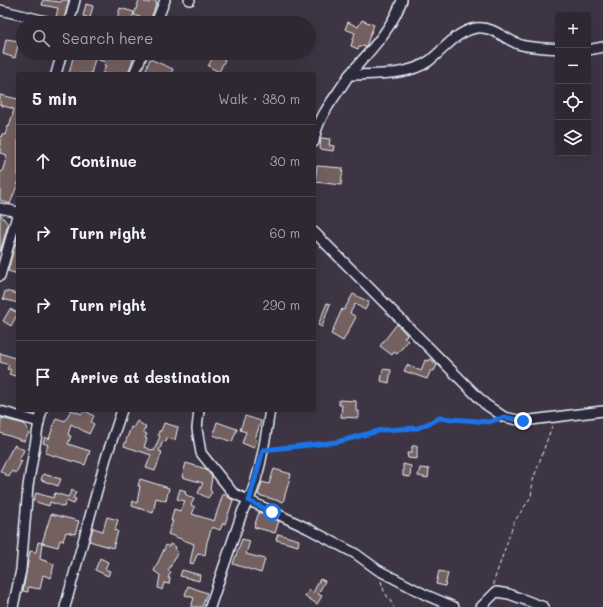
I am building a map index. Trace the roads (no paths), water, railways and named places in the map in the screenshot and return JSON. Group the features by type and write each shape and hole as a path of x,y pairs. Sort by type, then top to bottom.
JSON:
{"street":[{"path":"71,16 76,0"},
{"path":"159,16 165,0"},
{"path":"316,130 326,110 349,75 379,40 396,15 402,0"},
{"path":"0,10 25,16"},
{"path":"349,75 404,71 429,61 452,39 467,30 478,27 496,32 521,45 555,49"},
{"path":"591,49 603,47"},
{"path":"57,72 60,60"},
{"path":"135,72 140,60"},
{"path":"0,208 16,212"},
{"path":"0,276 16,219"},
{"path":"316,234 485,404 504,417 523,421 603,411"},
{"path":"0,411 39,422"},
{"path":"13,607 21,570 28,486 42,412"},
{"path":"65,607 106,458 121,412"},
{"path":"199,412 197,429 201,453 233,493 356,554 378,570 426,595 454,607"},
{"path":"210,607 243,510 249,501 263,450 270,412"},
{"path":"481,607 496,592 509,594 544,607"}]}
